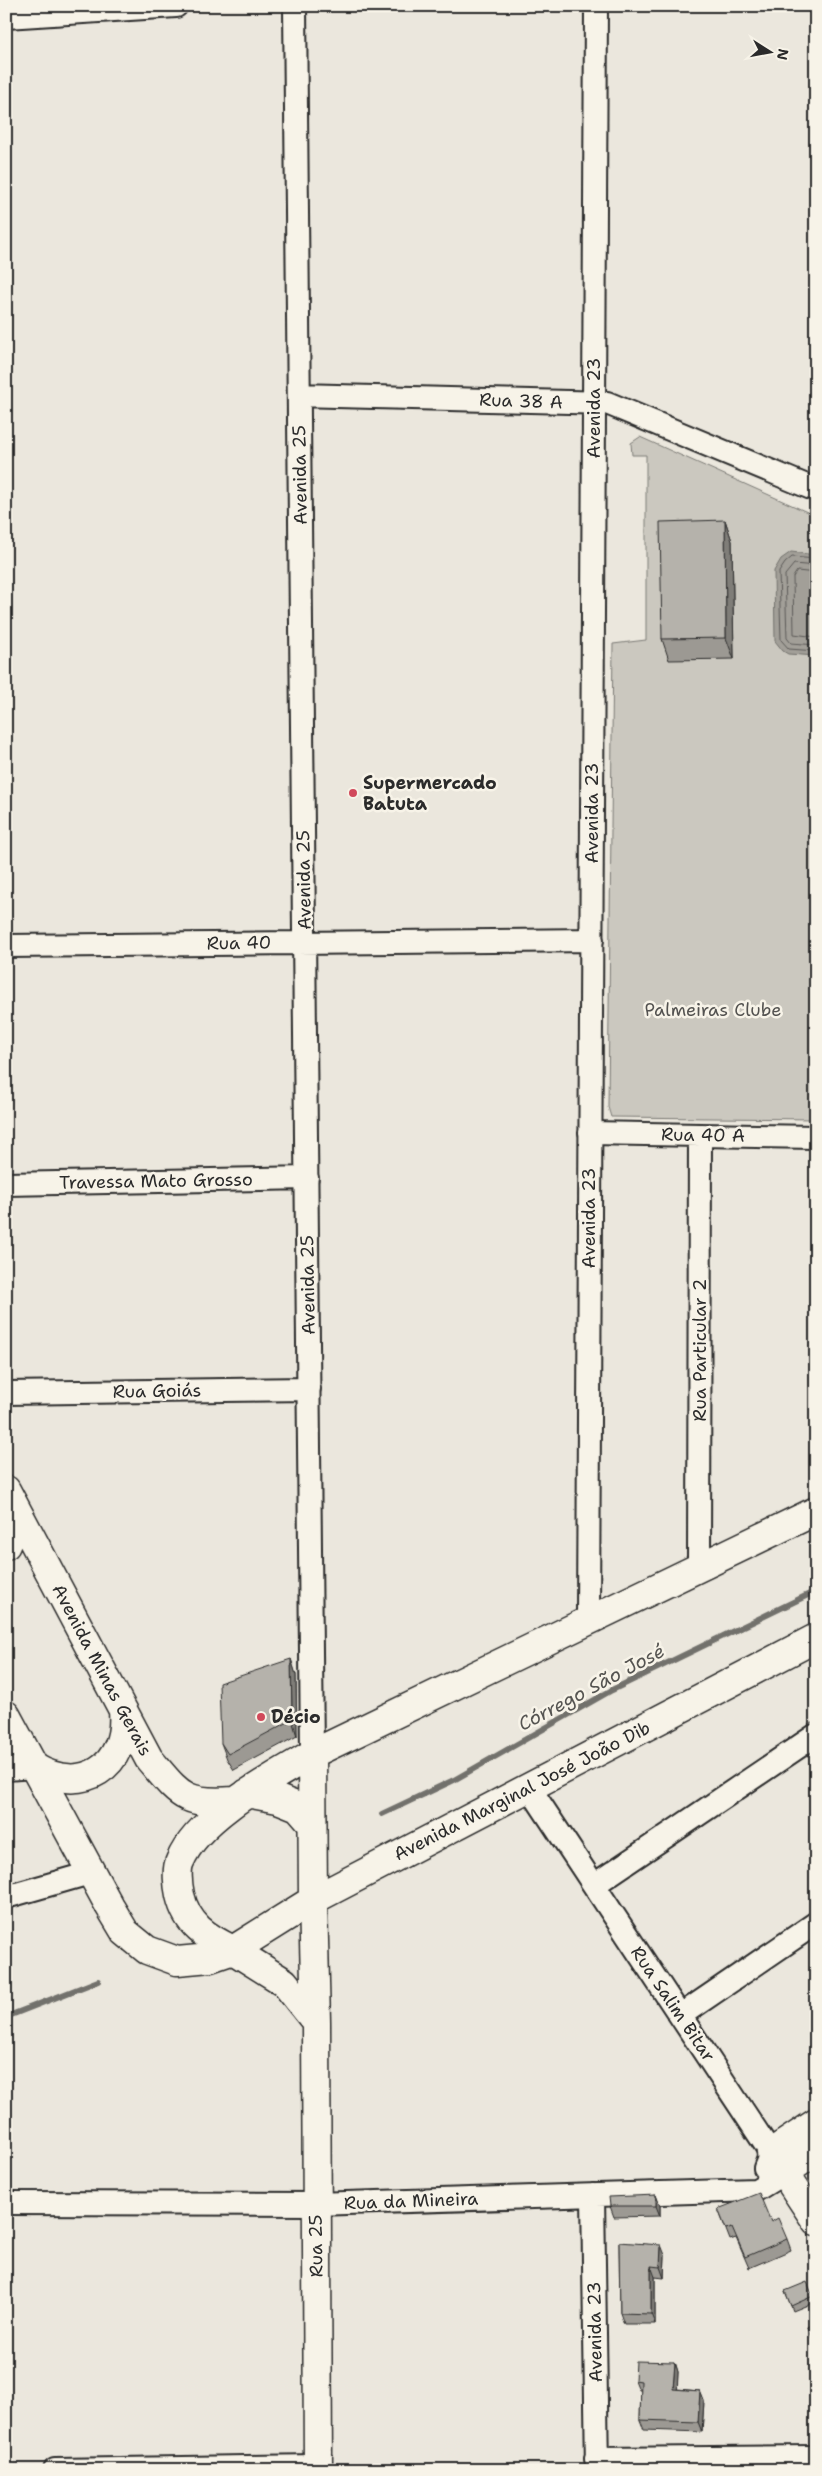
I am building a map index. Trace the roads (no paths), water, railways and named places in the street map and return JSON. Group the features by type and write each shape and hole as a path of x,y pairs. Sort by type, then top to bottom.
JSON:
{"main road":[{"path":"6,1546 13,1527 10,1498"},
{"name":"Avenida Minas Gerais","path":"10,1498 149,1759 179,1794 206,1803 241,1797"},
{"path":"316,2022 284,1982 201,1932 184,1912 178,1890 178,1872 179,1862 189,1844 241,1797 312,1754 816,1511"},
{"name":"Avenida Marginal José João Dib","path":"233,1950 313,1900 816,1638"},
{"path":"34,1767 49,1776 66,1780 83,1778 98,1771 112,1760 120,1745 124,1728 123,1711"},
{"path":"6,1715 90,1873 125,1932 147,1950 177,1961 210,1958 233,1950"},
{"path":"312,1754 313,1900"},
{"path":"241,1797 278,1799 298,1807 312,1823"},
{"name":"Rua 25","path":"313,1900 316,2022 315,2204 318,2468"},
{"path":"778,2163 816,2123"},
{"path":"778,2163 816,2151"},
{"name":"Rua Salim Bitar","path":"778,2163 816,2220"}],"street":[{"path":"6,17 176,6"},
{"name":"Avenida 25","path":"295,6 312,1754"},
{"name":"Avenida 23","path":"588,1620 596,6"},
{"name":"Rua 38 A","path":"299,395 607,403 816,490"},
{"name":"Rua 40","path":"6,946 592,940"},
{"name":"Rua 40 A","path":"590,1133 816,1137"},
{"name":"Rua Particular 2","path":"699,1566 700,1135"},
{"name":"Travessa Mato Grosso","path":"6,1184 307,1178"},
{"name":"Rua Goiás","path":"6,1393 309,1389"},
{"path":"594,1885 816,1735"},
{"path":"6,1769 34,1767"},
{"name":"Rua Salim Bitar","path":"529,1787 778,2163"},
{"path":"6,1897 90,1873"},
{"path":"681,2015 816,1924"},
{"name":"Rua da Mineira","path":"6,2203 315,2204 756,2190 778,2163"},
{"name":"Avenida 23","path":"593,2195 597,2464"},
{"path":"597,2464 816,2457"},
{"path":"55,2470 318,2468"}],"water":[{"path":"791,552 816,555 816,656 788,654 775,641 774,571 781,559"}],"waterway":[{"name":"Córrego São José","path":"382,1814 454,1780 612,1690 816,1591"},
{"name":"Córrego São José","path":"6,2017 98,1981"}],"place":[{"name":"Supermercado Batuta","path":"353,793"},
{"name":"Décio","path":"261,1717"}],"park label":[{"name":"Palmeiras Clube","path":"713,1010"}]}
